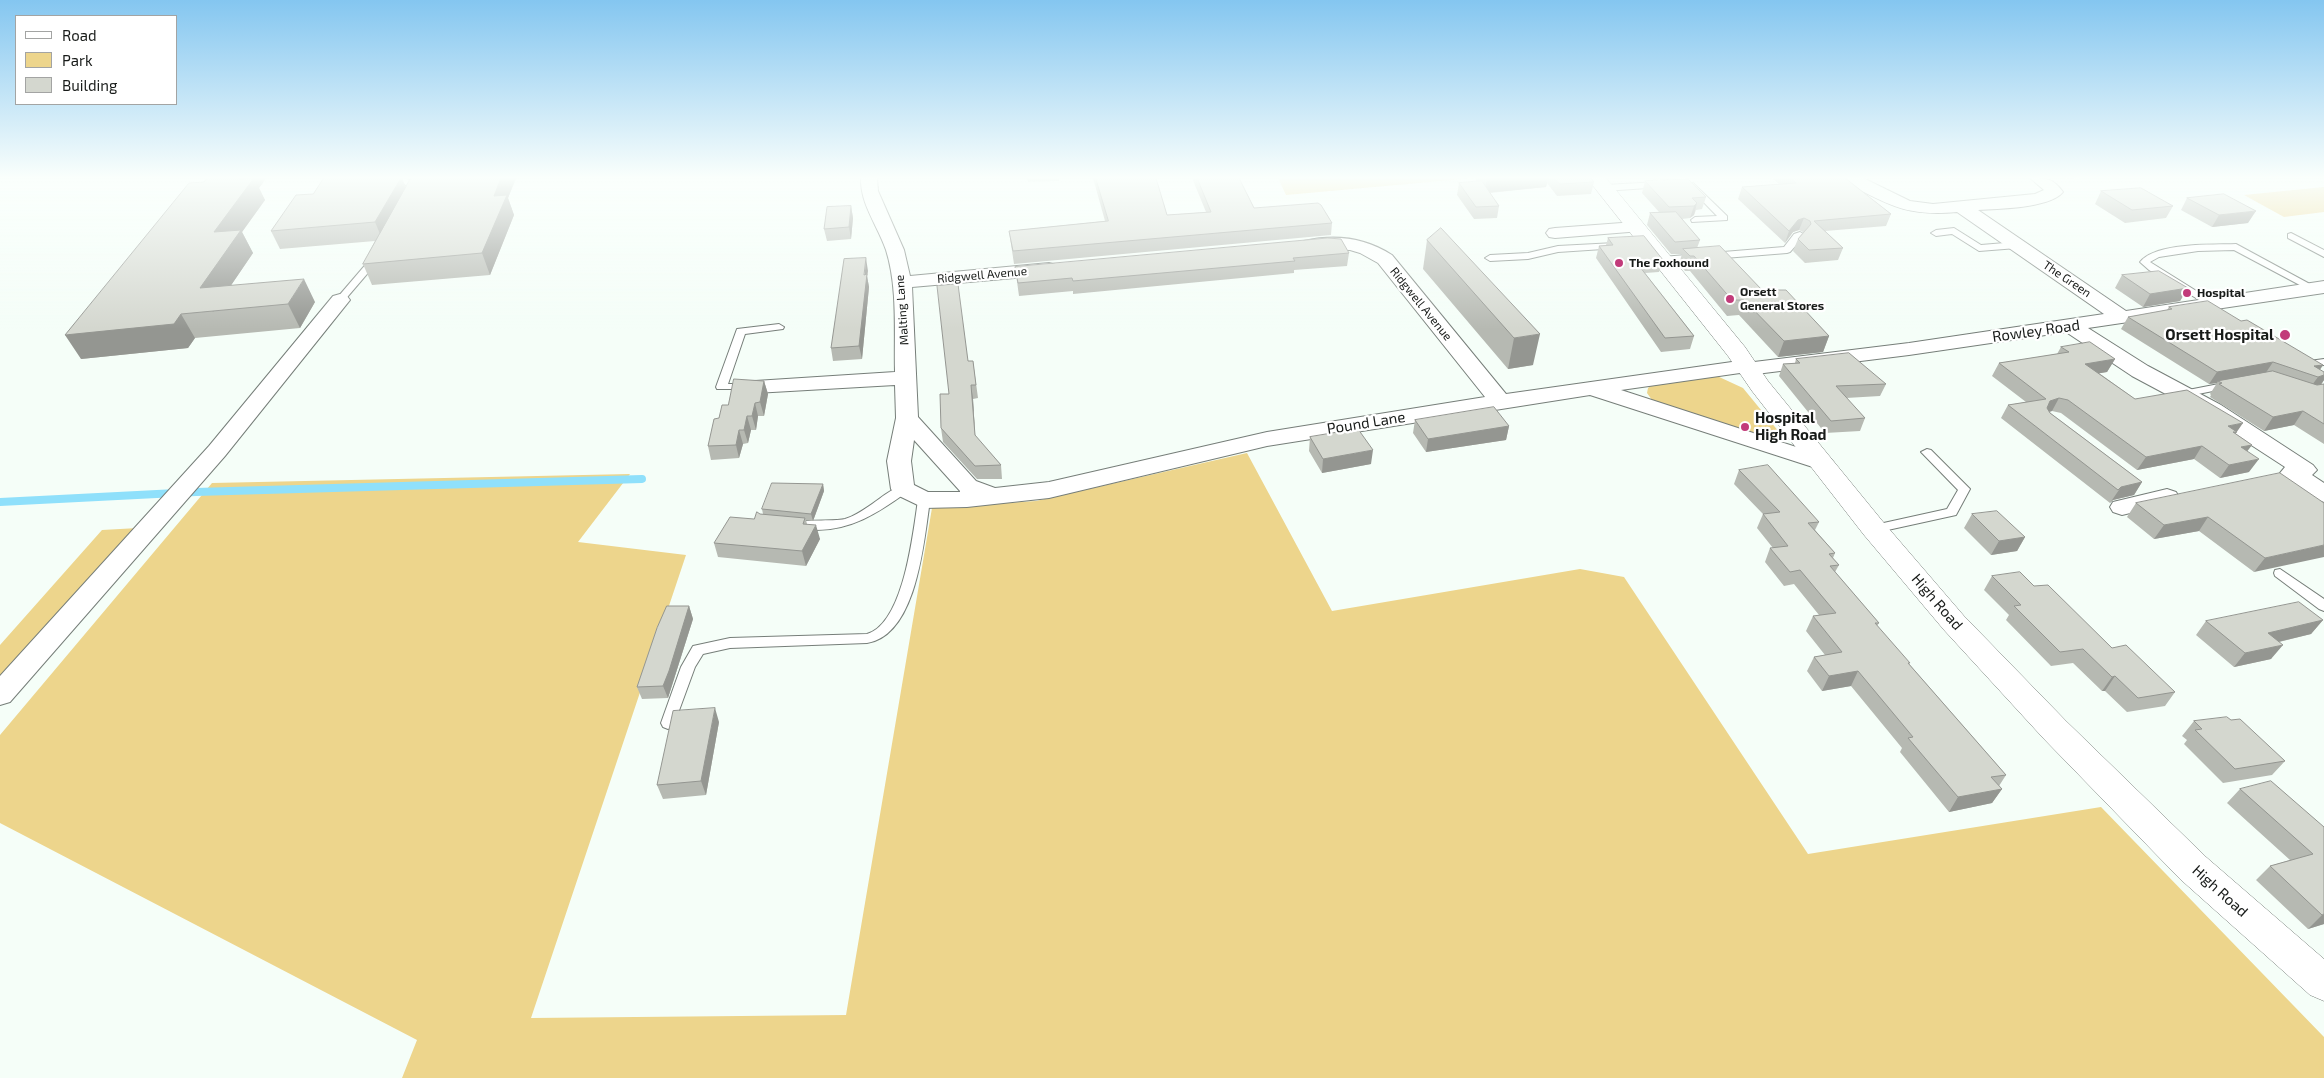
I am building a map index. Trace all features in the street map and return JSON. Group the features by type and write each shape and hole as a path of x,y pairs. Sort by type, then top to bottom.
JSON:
{"main road":[{"name":"High Road","path":"1635,228 1737,352 1874,529 1954,623 2055,730 2193,868 2324,983"}],"street":[{"name":"Malting Lane","path":"885,228 895,250 902,282 907,418 899,461 903,489"},
{"name":"The Green","path":"1993,228 2122,317"},
{"path":"1555,233 1647,244"},
{"name":"Ridgwell Avenue","path":"1288,247 1328,243 1352,244 1378,254 1385,260 1500,401"},
{"name":"Ridgwell Avenue","path":"902,282 1070,267"},
{"name":"Rowley Road","path":"1747,367 1908,349 2122,317 2214,308 2319,288"},
{"path":"0,694 168,508 288,368 340,300"},
{"path":"2071,326 2140,371 2213,410 2298,472 2324,494"},
{"name":"Pound Lane","path":"903,489 924,500 967,499 989,495 1048,490 1258,440 1587,388 1747,367"},
{"path":"755,387 906,378"},
{"path":"1587,388 1672,413 1822,463"},
{"path":"907,418 968,486 989,495"},
{"path":"2136,482 2158,499"},
{"path":"2122,508 2187,493"}],"lane":[{"path":"1936,232 1954,231 1979,248 2017,245"},
{"path":"1647,244 1787,250 1797,236 1800,236"},
{"path":"2291,236 2324,254"},
{"path":"1490,258 1528,256 1558,249 1622,246"},
{"path":"2214,308 2145,262 2151,256 2171,252 2236,247 2319,288"},
{"path":"340,300 383,250"},
{"path":"755,387 721,388 741,331 779,327"},
{"path":"2314,362 2324,369"},
{"path":"2183,394 2238,384"},
{"path":"1874,529 1952,512 1964,489 1927,452"},
{"path":"790,524 826,527 860,518 903,489"},
{"path":"668,723 688,667 698,650 730,643 875,637 889,624 901,607 916,552 924,500"},
{"path":"2280,573 2324,606"}],"green space":[{"path":"1717,376 1743,388 1784,438 1778,441 1767,440 1660,404 1652,400 1647,393 1648,388 1653,384"},
{"path":"1247,453 1332,611 1580,569 1624,577 1808,854 2101,807 2324,1037 2324,1078 402,1078 417,1040 0,823 0,735 212,483 630,474 578,542 686,555 531,1018 846,1015 932,508 1036,501"},
{"path":"138,528 0,683 0,645 102,530"}],"building":[{"path":"152,228 217,228 214,232 241,230 200,288 304,279 288,304 181,314 174,324 65,335"},
{"path":"273,228 302,228 271,231"},
{"path":"383,228 493,228 482,253 363,264"},
{"path":"1036,228 1272,228 1013,251 1009,231"},
{"path":"1441,228 1540,334 1514,338 1427,240"},
{"path":"1663,228 1690,228 1700,240 1675,242"},
{"path":"1807,228 1822,228 1843,248 1809,250 1798,239"},
{"path":"1644,236 1663,260 1636,262 1694,336 1665,338 1599,246 1613,245 1608,238"},
{"path":"1328,238 1341,239 1349,253 1293,258 1295,261 1073,281 1072,278 1018,283 1015,267"},
{"path":"1720,246 1762,290 1786,290 1829,336 1784,341 1744,300 1732,300 1694,256 1690,256 1683,249"},
{"path":"866,258 864,275 867,274 859,346 831,348 844,259"},
{"path":"2159,271 2188,288 2150,294 2122,275"},
{"path":"958,284 968,361 973,361 976,385 971,385 975,435 1001,465 975,466 941,428 940,394 949,394 937,286"},
{"path":"2208,301 2241,321 2247,320 2323,365 2314,366 2324,372 2324,375 2318,377 2273,362 2217,372 2128,317 2172,309 2169,307"},
{"path":"2090,342 2115,359 2085,364 2135,399 2187,390 2243,423 2228,426 2237,432 2233,432 2252,445 2241,447 2259,459 2229,465 2202,446 2146,457 2068,400 2059,398 2050,401 2047,408 2050,413 2142,482 2121,487 2118,490 2008,405 2046,399 1999,363 2069,352 2061,347"},
{"path":"1849,353 1886,384 1836,386 1865,418 1831,421 1783,364 1800,363 1796,359"},
{"path":"2273,371 2317,385 2324,384 2324,424 2303,411 2273,417 2219,384 2222,383 2218,381"},
{"path":"734,379 764,381 760,402 755,403 752,416 747,416 744,430 739,430 736,445 708,446 714,419 719,418 722,405 728,405"},
{"path":"1494,407 1509,426 1428,439 1415,420"},
{"path":"1358,429 1373,450 1323,459 1310,437"},
{"path":"1768,465 1819,522 1808,523 1835,553 1829,554 1839,565 1830,566 1879,623 1875,623 1910,663 1908,663 2006,775 1991,777 2002,789 1958,797 1908,738 1913,737 1858,671 1829,676 1814,657 1842,652 1813,616 1836,613 1800,570 1790,572 1770,548 1788,546 1763,514 1780,512 1739,470"},
{"path":"2280,473 2324,503 2324,545 2265,558 2208,517 2164,525 2136,503"},
{"path":"772,483 823,484 811,514 762,509"},
{"path":"1997,511 2025,537 1999,541 1972,514"},
{"path":"757,512 760,514 805,518 803,524 816,525 802,551 714,543 730,517 754,519"},
{"path":"2020,572 2034,586 2048,585 2112,648 2126,645 2175,692 2138,698 2115,676 2112,677 2083,649 2060,652 2014,606 2021,605 1992,576"},
{"path":"2299,602 2323,620 2268,633 2283,645 2245,653 2206,621"},
{"path":"667,606 689,606 669,671 663,686 637,687 657,628"},
{"path":"715,708 701,781 657,785 673,711"},
{"path":"2227,717 2231,720 2240,719 2285,761 2235,769 2195,730 2202,729 2194,721"},
{"path":"2271,781 2324,827 2324,914 2322,915 2270,866 2313,854 2240,789"}],"waterway":[{"path":"0,502 196,492 642,479"}],"place":[{"name":"The Foxhound","path":"1619,263"},
{"name":"Hospital","path":"2187,293"},
{"name":"Orsett General Stores","path":"1730,299"},
{"name":"Orsett Hospital","path":"2285,335"},
{"name":"Hospital High Road","path":"1745,427"}]}
